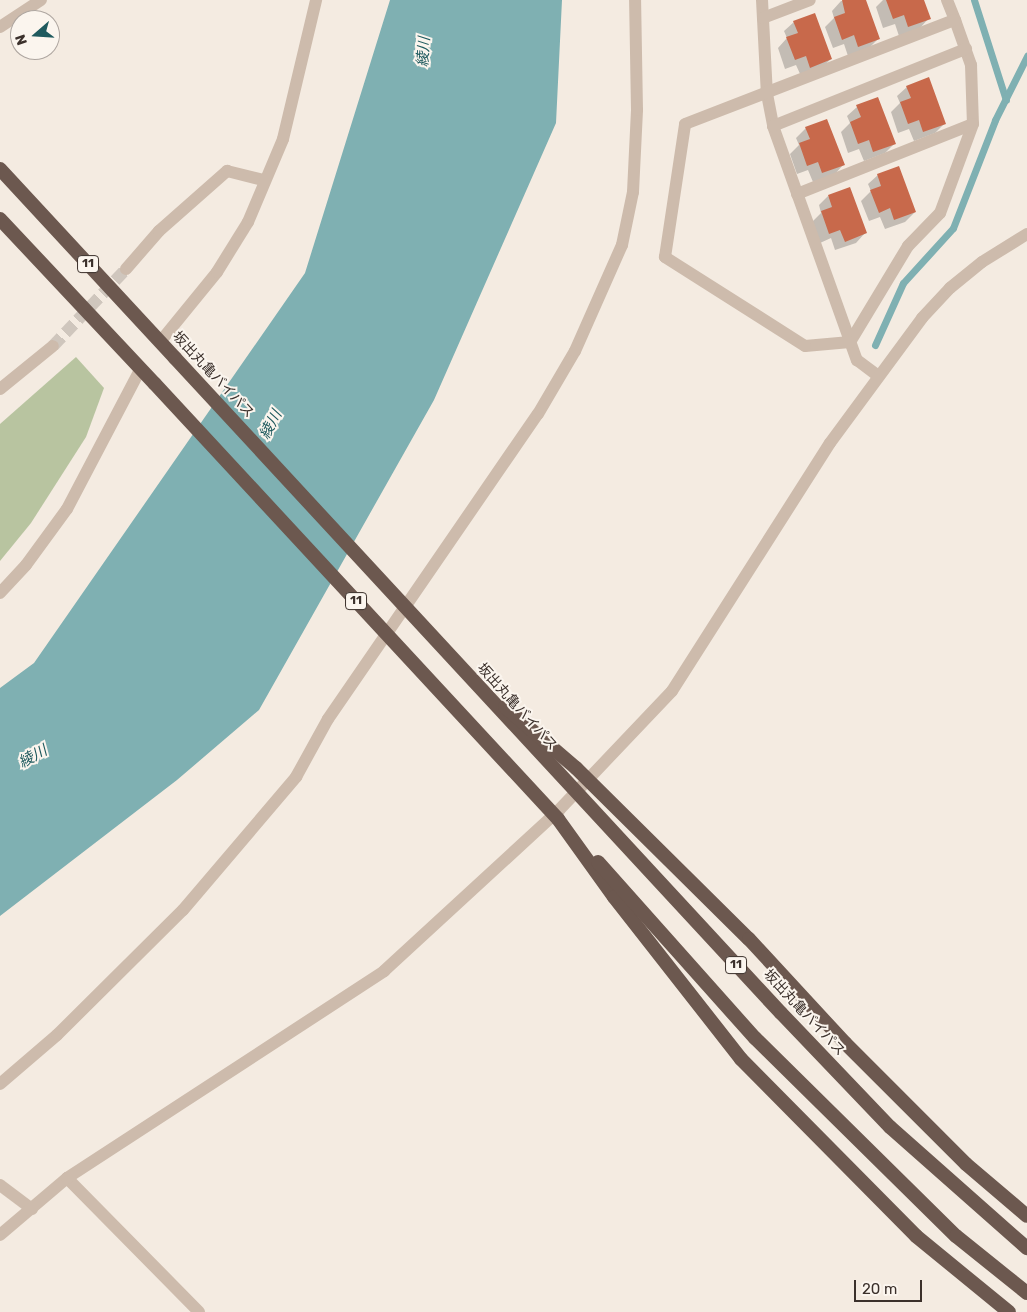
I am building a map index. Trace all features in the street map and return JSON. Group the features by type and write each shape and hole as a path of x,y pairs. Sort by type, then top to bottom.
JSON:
{"highway":[{"name":"坂出丸亀バイパス","path":"0,169 459,667 890,1127 1027,1248"},
{"name":"11","path":"0,219 558,819 755,1038 956,1236 1027,1293"},
{"path":"459,667 576,768 749,940 845,1043 966,1164 1027,1216"},
{"path":"558,819 614,897 741,1059 916,1236 1009,1312"}],"street":[{"path":"0,28 41,0"},
{"path":"160,342 217,272 248,222 264,180 283,139 316,0"},
{"path":"0,1084 57,1035 183,910 296,777 328,719 548,398 575,351 622,245 633,192 637,110 635,0"},
{"path":"762,0 767,94 773,126 857,360 878,376"},
{"path":"763,18 810,0"},
{"path":"850,342 908,246 940,213 973,124 974,86 966,49 947,0"},
{"path":"850,342 805,346 664,257 685,124 955,20"},
{"path":"773,126 966,49"},
{"path":"797,194 973,124"},
{"path":"126,269 159,231 227,171 264,180"},
{"path":"0,1235 67,1178 384,971 559,810 672,691 830,443 878,376 950,288 982,262 1027,234"},
{"path":"0,388 53,346"},
{"path":"0,593 26,565 67,509 140,370"},
{"path":"67,1178 199,1312"},
{"path":"0,1185 32,1209"}],"green space":[{"path":"76,357 104,388 86,437 31,523 0,561 0,424"}],"water":[{"name":"綾川","path":"390,0 562,0 556,123 434,400 259,710 177,780 0,916 0,688 34,663 305,273"}],"building":[{"path":"842,0 866,0 880,39 858,47 854,35 842,40 834,17 845,13"},
{"path":"886,0 924,0 931,19 908,27 904,15 893,19"},
{"path":"815,13 832,59 810,68 806,56 795,60 786,37 798,33 793,21"},
{"path":"929,77 946,124 923,132 919,120 908,124 900,102 911,98 906,86"},
{"path":"878,97 896,144 873,152 869,140 858,144 850,122 861,117 856,105"},
{"path":"827,119 845,165 822,173 818,162 807,166 799,143 810,139 805,127"},
{"path":"899,166 916,212 894,220 890,208 879,213 870,190 881,186 877,174"},
{"path":"850,187 867,233 845,242 840,230 829,234 821,211 832,207 828,195"}],"waterway":[{"path":"974,0 1006,100"},
{"path":"875,345 903,283 953,228 995,120 1027,56"}],"tunnel":[{"path":"53,346 126,269"}]}
